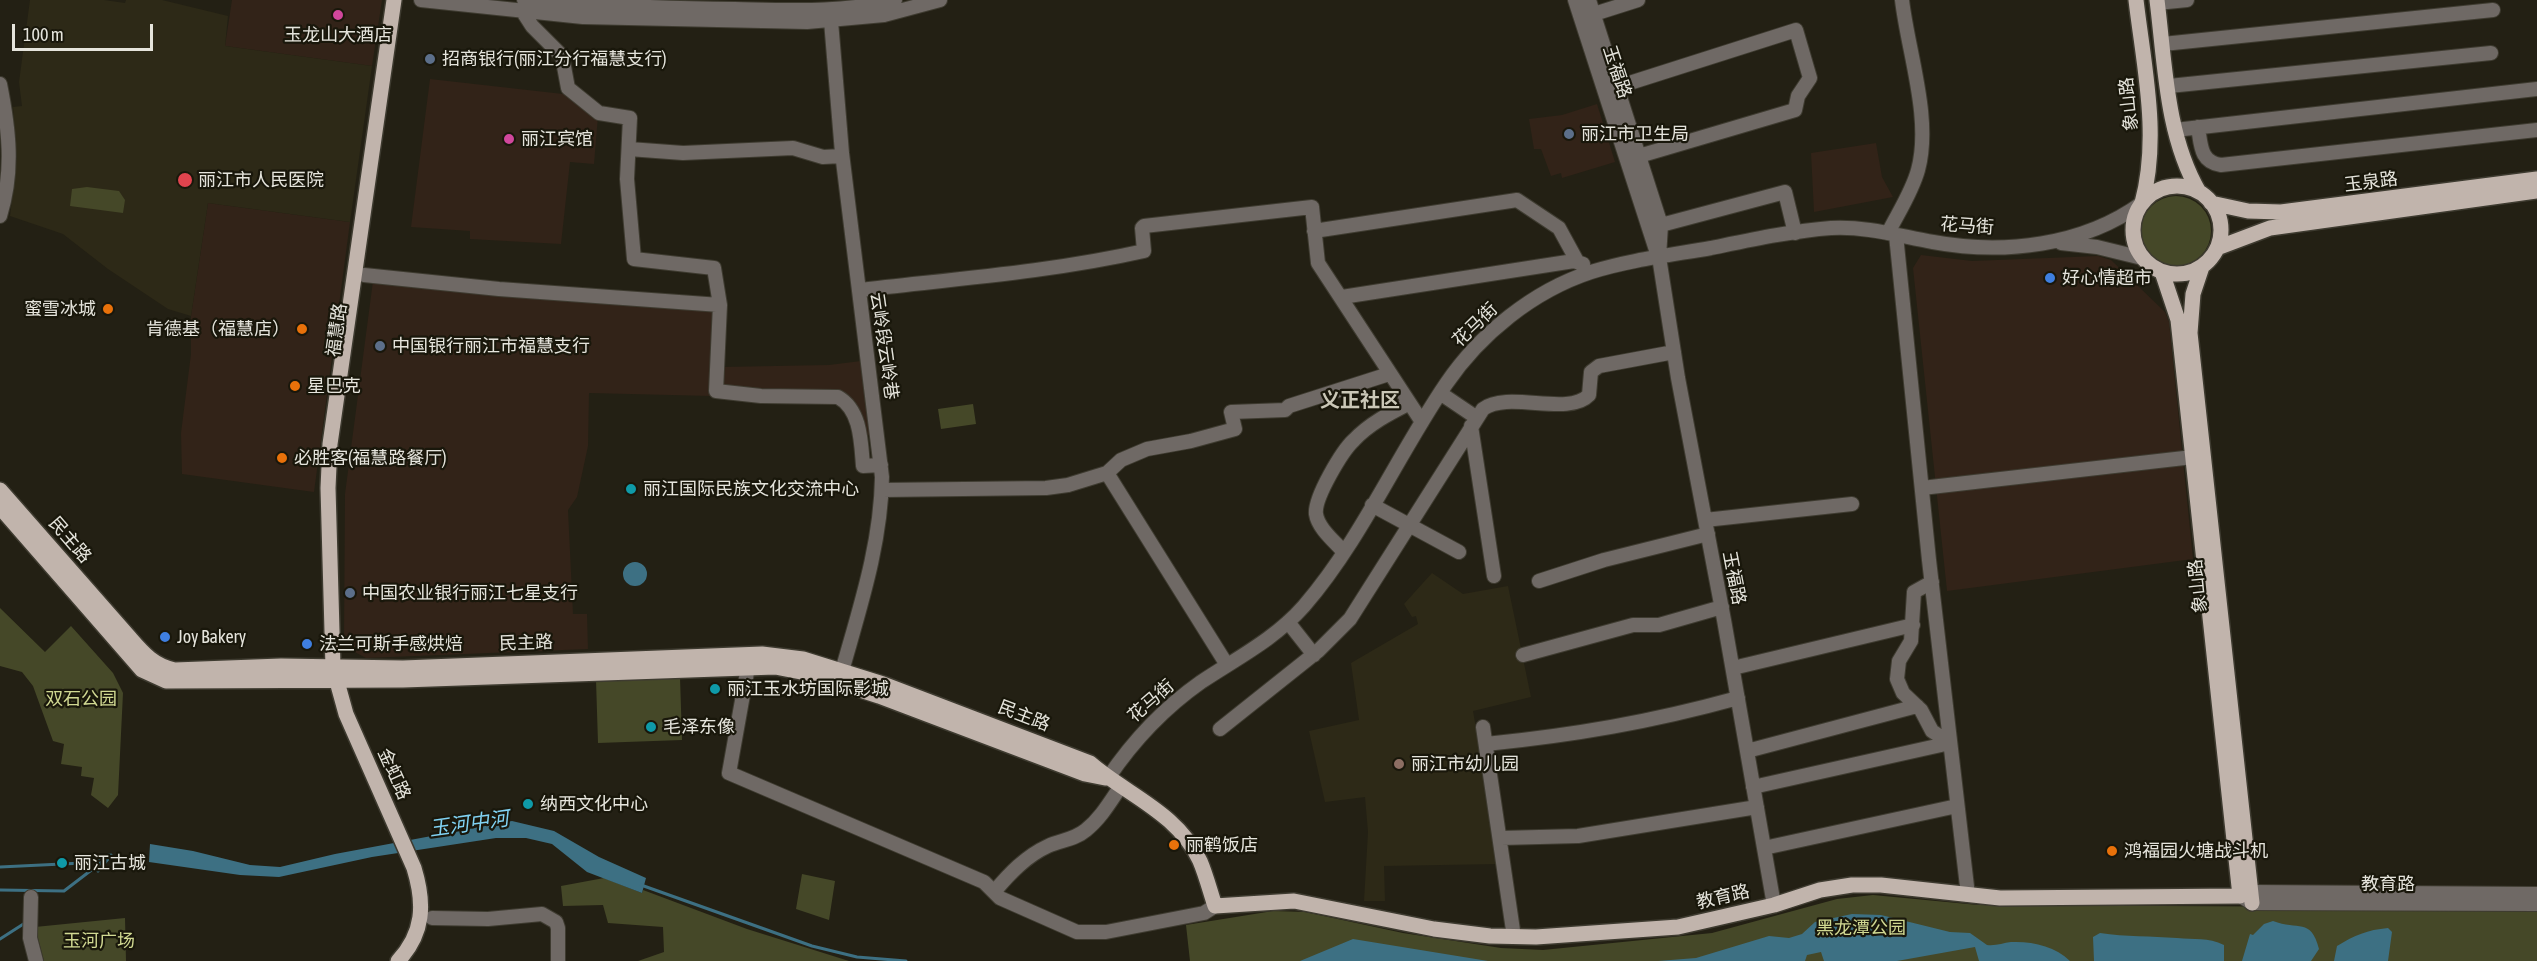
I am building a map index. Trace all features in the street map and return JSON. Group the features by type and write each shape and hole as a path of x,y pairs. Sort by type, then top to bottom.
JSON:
{"main road":[{"name":"福慧路","path":"339,673 330,650 328,462 394,0"},
{"name":"福慧路","path":"339,673 338,471 404,0"},
{"name":"象山路","path":"2136,0 2152,138 2150,170 2142,203"},
{"path":"2157,2 2175,130 2183,160 2199,192"},
{"name":"玉泉路","path":"2211,202 2248,211 2281,212 2537,179"},
{"path":"2170,187 2186,187 2199,192 2211,202 2220,224 2217,248 2202,267 2179,274 2162,272 2142,258 2135,243 2133,226 2142,203 2154,192 2170,187"},
{"name":"玉泉路","path":"2217,248 2270,228 2537,191"},
{"name":"象山路","path":"2202,267 2193,294 2190,333 2248,897"},
{"name":"象山路","path":"2162,272 2178,320 2248,897"},
{"name":"民主路","path":"0,490 156,664 175,670 339,673 400,681 775,667 812,674 946,719 1085,774 1114,782"},
{"name":"民主路","path":"0,507 128,655 150,675 174,682 403,668 762,654 802,659 939,704 1090,763 1114,782 1160,812 1188,842 1200,862 1215,906"},
{"name":"金虹路","path":"339,673 346,714 393,808 423,879 422,916 416,936 398,961"},
{"path":"411,961 425,941 432,918 423,879"},
{"name":"教育路","path":"1215,906 1294,901 1434,929 1514,937 1650,930 1702,922 1774,905 1820,890 1852,885 2000,898 2248,897"}],"street":[{"path":"421,0 524,6 824,10 895,0"},
{"path":"524,6 626,19 831,21 884,15 940,0"},
{"name":"玉福路","path":"1575,0 1659,257 1674,352 1757,797 1774,905"},
{"name":"玉福路","path":"1590,0 1661,225 1659,257"},
{"path":"1594,14 1638,0"},
{"path":"1902,0 1920,110 1921,153 1914,182 1892,234 1968,896"},
{"path":"2157,2 2187,0"},
{"path":"524,6 532,26 562,56 567,88 599,113 630,118 627,179 634,259 714,268 720,305 716,391 761,396 838,397 848,404 854,414 863,466 881,465"},
{"path":"2163,44 2493,10"},
{"name":"云岭段云岭巷","path":"831,21 842,156 881,465 882,490 878,528 868,579 842,671"},
{"path":"1617,87 1796,30 1810,78 1798,96 1795,110 1639,156"},
{"path":"2169,86 2491,53"},
{"path":"0,84 8,127 10,158 7,187 0,216"},
{"path":"2175,130 2537,89"},
{"path":"2198,127 2202,155 2210,162 2221,165 2537,130"},
{"path":"629,148 683,153 793,148 823,157 842,156"},
{"path":"1661,225 1785,192 1795,232"},
{"path":"1314,231 1517,200 1559,228 1577,261 1584,265 1590,273"},
{"name":"花马街","path":"2050,243 2097,229 2142,203"},
{"path":"859,290 1118,257 1144,251 1142,228 1144,226 1312,207 1318,263 1422,423"},
{"name":"花马街","path":"994,891 1010,873 1033,855 1049,846 1073,839 1086,830 1098,819 1131,743 1199,684 1274,635 1288,622 1317,589 1343,551 1440,393 1471,353 1504,322 1552,289 1590,273 1659,257 1795,232 1846,228 1962,246 2050,243 2097,247 2142,258"},
{"path":"1342,297 1577,261"},
{"path":"364,275 510,290 720,305"},
{"path":"1220,729 1314,655 1340,631 1359,607 1474,422 1487,406 1502,402 1541,405 1583,400 1589,395 1591,372 1599,366 1674,352"},
{"path":"882,490 1046,488 1068,485 1107,473 1121,460 1147,448 1191,441 1235,429 1231,412 1285,410 1289,406 1389,374"},
{"path":"1440,393 1474,422 1494,576"},
{"path":"1343,551 1320,525 1316,512 1318,497 1353,441 1379,420 1408,404"},
{"path":"1922,488 2193,457"},
{"path":"1107,473 1227,665"},
{"path":"1539,581 1706,527 1852,504"},
{"path":"1372,505 1459,552"},
{"path":"1932,582 1914,592 1911,640 1899,661 1897,671 1903,693 1917,706 1932,731 1950,743"},
{"path":"1523,655 1633,625 1659,625 1722,607"},
{"path":"1288,622 1314,655"},
{"path":"1733,668 1913,626"},
{"path":"748,667 729,773 847,825 951,867 984,882 1000,898 1058,925 1086,933 1204,913 1215,906"},
{"path":"1486,744 1567,736 1646,722 1738,698"},
{"path":"1747,751 1917,706"},
{"path":"1483,727 1504,835 1514,937"},
{"path":"1504,835 1615,824 1757,797 1950,743"},
{"path":"1764,848 1958,806"},
{"name":"教育路","path":"2248,897 2537,894"},
{"path":"31,897 30,938 36,961"},
{"name":"教育路","path":"2248,897 2537,904"},
{"path":"432,918 488,919 542,914 556,922 558,961"}],"shaded area":[{"name":"丽江市人民医院","path":"30,0 104,0 125,3 126,0 162,0 228,16 225,46 372,66 350,222 208,203 191,316 168,309 108,269 63,234 10,216 17,158 13,107 22,106 19,82"},
{"path":"232,0 382,0 372,66 225,46"},
{"name":"丽江宾馆","path":"430,79 563,94 598,116 594,164 570,162 561,244 470,239 470,231 411,227"},
{"name":"丽江市卫生局","path":"1597,104 1615,162 1562,178 1561,173 1551,176 1541,149 1534,149 1529,119 1562,115"},
{"path":"1876,143 1882,177 1893,197 1814,212 1811,153"},
{"path":"208,203 350,222 314,492 182,474 181,433 191,354 191,316"},
{"path":"1921,255 1972,261 2098,256 2111,260 2165,312 2169,322 2193,559 1947,591 1913,268"},
{"path":"373,281 723,308 722,367 829,365 861,361 871,435 854,437 850,410 838,405 748,401 712,396 589,393 588,446 577,497 568,510 573,614 587,614 588,649 366,658 351,650 344,641 345,494"},
{"name":"丽江市幼儿园","path":"1432,573 1463,594 1508,586 1531,697 1473,711 1499,864 1384,866 1385,901 1364,901 1368,832 1365,797 1325,802 1309,731 1359,720 1351,663 1418,624 1416,616 1412,617 1404,604"}],"green space":[{"path":"87,187 119,191 125,200 123,213 70,206 72,189"},
{"path":"2176,196 2189,199 2201,206 2208,218 2211,231 2208,244 2201,256 2189,263 2176,266 2163,263 2151,256 2144,244 2141,231 2144,218 2151,206 2163,199"},
{"path":"973,404 976,424 941,429 938,409"},
{"name":"双石公园","path":"0,608 45,652 71,626 113,673 123,693 118,795 108,808 91,795 94,778 81,776 82,767 61,764 64,744 53,741 33,686 22,672 0,666"},
{"path":"680,677 682,740 598,743 596,680"},
{"path":"802,874 835,881 829,920 796,909"},
{"path":"604,878 747,929 849,961 638,961 664,952 663,927 608,923 603,905 563,906 561,886"},
{"name":"黑龙潭公园","path":"1873,895 1978,905 2537,908 2537,961 1190,961 1186,925 1273,911 1305,912 1403,933 1501,948 1543,950 1712,933 1837,899"},
{"name":"玉河广场","path":"125,918 126,961 44,961 35,927"}],"water":[{"path":"635,562 644,565 647,574 644,583 635,586 626,583 623,574 626,565"},
{"path":"512,821 554,831 599,857 646,878 642,893 587,872 552,844 526,838 496,838 372,857 279,877 240,875 149,862 150,844 193,851 250,865 280,867 335,854"},
{"path":"1852,914 1881,915 1950,932 1970,933 1987,945 2027,942 2050,948 2070,961 1979,961 1975,947 1897,961 1824,961 1821,952 1807,955 1805,961 1658,961 1696,958 1769,936 1789,938 1802,934 1815,922"},
{"path":"2273,921 2302,927 2312,933 2319,949 2311,961 2242,961 2250,934 2253,935 2264,924"},
{"path":"2388,928 2392,932 2388,961 2334,961 2337,946 2361,934"},
{"path":"2100,933 2212,941 2224,945 2224,961 2094,961 2093,937"},
{"path":"1353,939 1488,961 1300,961"}],"waterway":[{"path":"0,867 83,863 109,855"},
{"name":"玉河中河","path":"0,890 64,891 111,855"},
{"name":"玉河中河","path":"98,871 108,859"},
{"name":"玉河中河","path":"641,885 812,946 857,957 906,961"},
{"path":"0,939 25,923"}],"place":[{"name":"玉龙山大酒店","path":"338,15"},
{"name":"招商银行(丽江分行福慧支行)","path":"430,59"},
{"name":"丽江市卫生局","path":"1569,134"},
{"name":"丽江宾馆","path":"509,139"},
{"name":"丽江市人民医院","path":"185,180"},
{"name":"好心情超市","path":"2050,278"},
{"name":"蜜雪冰城","path":"108,309"},
{"name":"肯德基（福慧店）","path":"302,329"},
{"name":"中国银行丽江市福慧支行","path":"380,346"},
{"name":"星巴克","path":"295,386"},
{"name":"必胜客(福慧路餐厅)","path":"282,458"},
{"name":"丽江国际民族文化交流中心","path":"631,489"},
{"name":"中国农业银行丽江七星支行","path":"350,593"},
{"name":"Joy Bakery","path":"165,637"},
{"name":"法兰可斯手感烘焙","path":"307,644"},
{"name":"丽江玉水坊国际影城","path":"715,689"},
{"name":"毛泽东像","path":"651,727"},
{"name":"丽江市幼儿园","path":"1399,764"},
{"name":"纳西文化中心","path":"528,804"},
{"name":"丽鹤饭店","path":"1174,845"},
{"name":"鸿福园火塘战斗机","path":"2112,851"},
{"name":"丽江古城","path":"62,863"}],"district":[{"name":"义正社区","path":"1360,401"}]}
